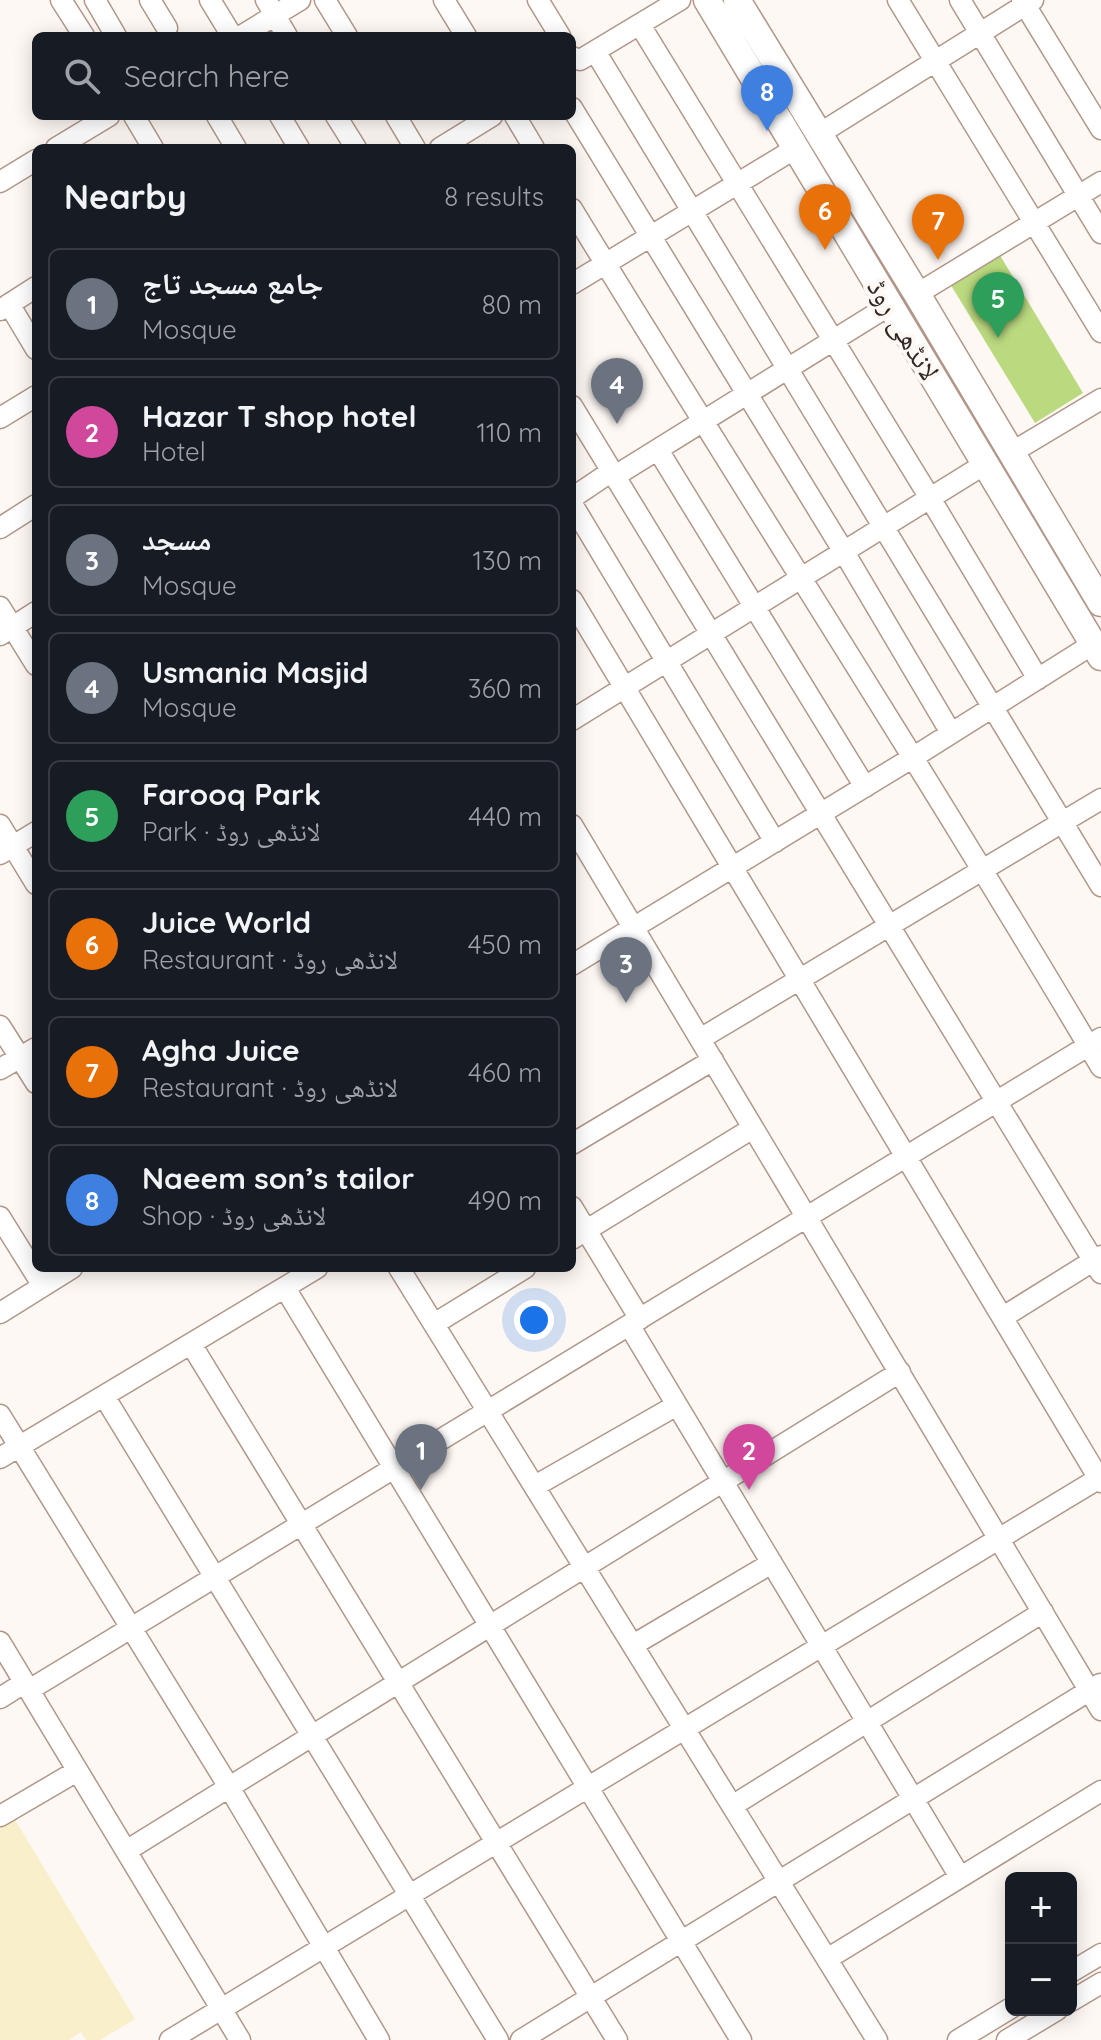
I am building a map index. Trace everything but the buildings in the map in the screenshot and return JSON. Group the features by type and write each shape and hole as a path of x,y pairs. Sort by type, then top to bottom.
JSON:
{"main road":[{"name":"لانڈھی روڈ","path":"707,0 1097,651"},
{"name":"لانڈھی روڈ","path":"737,0 1101,603"}],"street":[{"path":"61,0 81,32"},
{"path":"95,0 114,32"},
{"path":"150,0 167,28"},
{"path":"210,0 230,32"},
{"path":"245,32 270,8 300,0"},
{"path":"325,0 345,32"},
{"path":"444,0 464,32"},
{"path":"538,0 558,32"},
{"path":"680,0 580,58 693,211 1101,886"},
{"path":"898,0 1101,332"},
{"path":"960,0 1101,233"},
{"path":"819,134 1027,2 1101,129"},
{"path":"270,8 285,32"},
{"path":"640,25 1038,679"},
{"path":"576,115 748,393 951,733"},
{"path":"63,144 102,120"},
{"path":"136,120 151,144"},
{"path":"219,120 234,144"},
{"path":"282,120 297,144"},
{"path":"338,120 354,144"},
{"path":"398,120 413,144"},
{"path":"446,144 486,120"},
{"path":"517,120 532,144"},
{"path":"576,282 796,148"},
{"path":"0,182 32,162"},
{"path":"917,294 1101,182"},
{"path":"576,216 912,758 1095,1042 1101,1067"},
{"path":"32,290 4,307 32,344"},
{"path":"576,496 658,450 890,305"},
{"path":"0,418 32,398"},
{"path":"1011,453 1099,406"},
{"path":"576,413 888,927 1099,1263 1003,1317"},
{"path":"658,450 865,787"},
{"path":"576,712 625,689 985,464"},
{"path":"0,528 32,508"},
{"path":"576,511 775,842"},
{"path":"0,607 6,631 32,660"},
{"path":"170,2040 229,2028 323,1947 1100,1479 576,607"},
{"path":"6,631 32,615"},
{"path":"576,963 1038,679 1097,651"},
{"path":"700,1039 1101,799"},
{"path":"0,825 6,850 32,879"},
{"path":"6,850 32,834"},
{"path":"578,848 634,928 1043,1612 1095,1687 1101,1710"},
{"path":"0,1026 28,1052 0,1069"},
{"path":"0,1698 130,1629 1095,1042"},
{"path":"576,1142 713,1060"},
{"path":"753,1128 579,1235 634,1322 722,1482 960,1877"},
{"path":"0,1217 32,1268"},
{"path":"34,1272 43,1286"},
{"path":"0,1313 66,1272"},
{"path":"0,1458 311,1272"},
{"path":"402,1272 877,2040"},
{"path":"434,1324 518,1272"},
{"path":"285,1288 741,2040"},
{"path":"191,1344 617,2040"},
{"path":"126,1851 900,1372"},
{"path":"104,1396 498,2040"},
{"path":"535,1486 677,1405"},
{"path":"0,1415 229,1787 379,2040"},
{"path":"633,1645 772,1563"},
{"path":"732,1806 1043,1612"},
{"path":"0,1642 229,2028"},
{"path":"521,2040 1095,1687"},
{"path":"0,1816 77,1771"},
{"path":"827,1959 1101,1791"},
{"path":"1077,1968 1101,1954"},
{"path":"1077,1997 1101,1983"},
{"path":"958,2040 1005,2012"},
{"path":"1007,2040 1047,2016"}],"green space":[{"path":"998,252 1083,393 1035,423 949,282"}],"sand":[{"path":"14,1818 135,2019 100,2040 86,2040 81,2032 69,2040 0,2040 0,1827"}],"place":[{"name":"Naeem son’s tailor","path":"767,131"},
{"name":"Juice World","path":"825,250"},
{"name":"Agha Juice","path":"938,260"},
{"name":"Farooq Park","path":"998,338"},
{"name":"Usmania Masjid","path":"617,424"},
{"name":"مسجد","path":"626,1003"},
{"name":"جامع مسجد تاج","path":"421,1490"},
{"name":"Hazar T shop hotel","path":"749,1490"}]}
